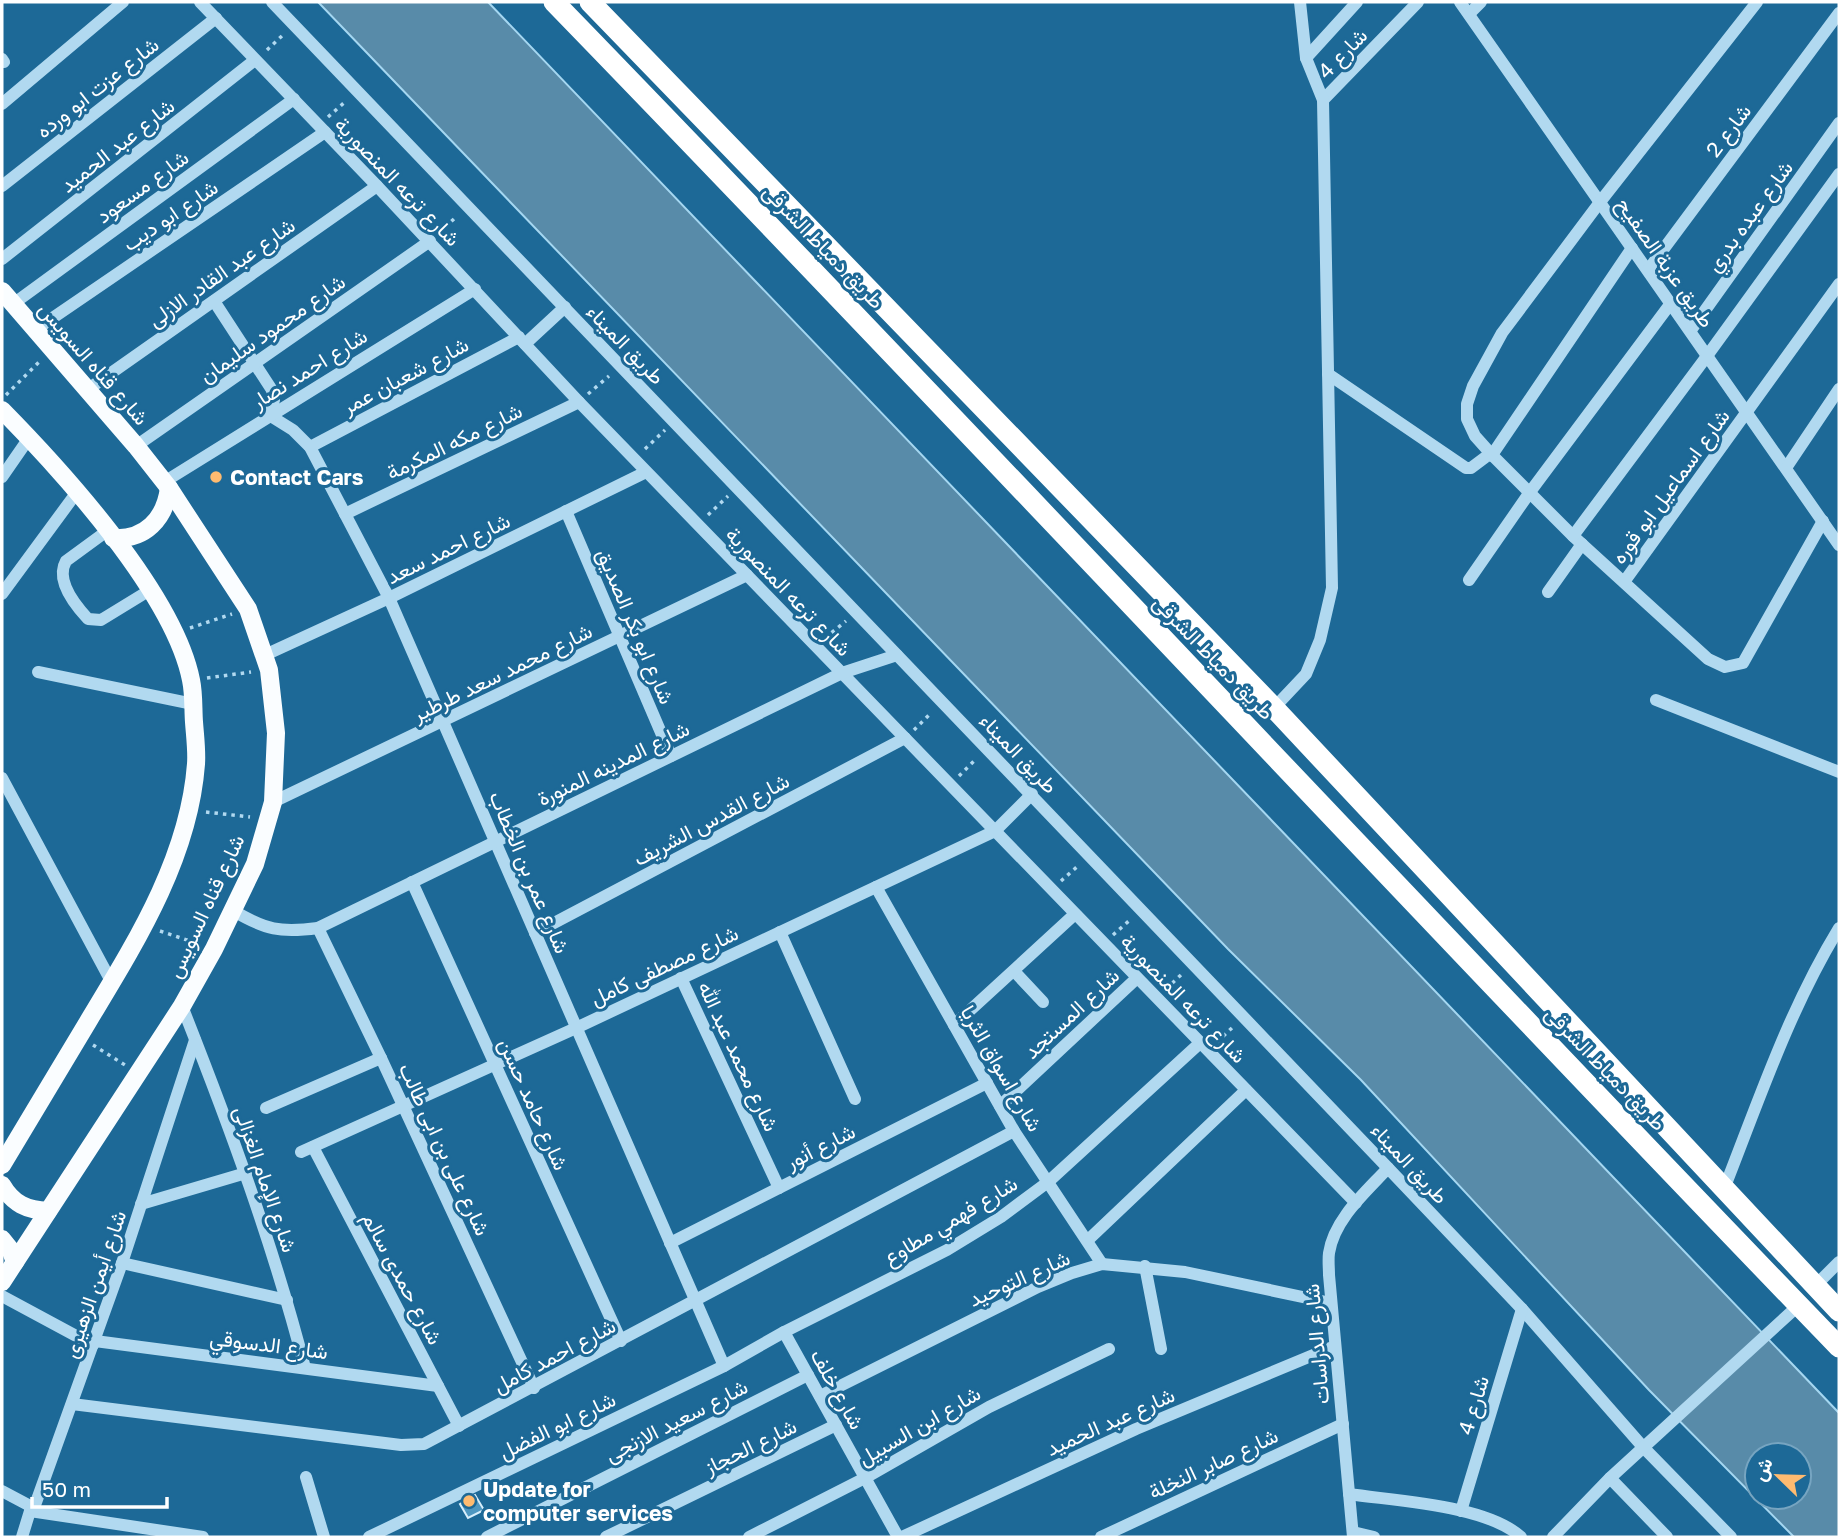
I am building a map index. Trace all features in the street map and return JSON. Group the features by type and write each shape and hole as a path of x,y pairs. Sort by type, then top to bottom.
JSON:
{"highway":[{"name":"طريق دمياط الشرقى","path":"554,2 825,281 1084,557 1839,1348"},
{"name":"طريق دمياط الشرقى","path":"590,2 1274,708 1839,1311"},
{"path":"825,281 844,262"}],"main road":[{"name":"شارع قناه السويس","path":"2,1282 182,1006 214,949 255,864 271,811 276,733 267,663 248,609 167,485 8,298"},
{"path":"2,410 77,492 110,534 150,590 174,633 191,680 197,763 190,811 171,867 144,926 2,1165"},
{"path":"110,534 127,539 152,526 167,502 167,485"},
{"path":"2,1185 10,1198 21,1206 48,1211"},
{"path":"2,1239 10,1248 15,1262"}],"street":[{"path":"2,104 122,2"},
{"name":"شارع ترعه المنصورية","path":"200,2 475,289 579,402 1356,1203"},
{"name":"طريق الميناء","path":"272,2 1244,1016 1522,1309 1643,1447 1731,1537"},
{"path":"1274,708 1306,674 1320,640 1332,588 1323,100 1306,58 1300,2"},
{"path":"1306,58 1357,2"},
{"name":"شارع 4","path":"1323,100 1418,2"},
{"name":"طريق عزبة الصفيح","path":"1460,2 1839,545"},
{"path":"1469,14 1481,2"},
{"path":"1757,2 1600,201 1502,333 1473,386 1467,404 1467,419 1475,436 1492,455 1578,540 1716,664 1734,667 1743,663 1823,521"},
{"name":"شارع 2","path":"1648,270 1839,13"},
{"name":"شارع عزت ابو ورده","path":"2,186 216,18"},
{"name":"شارع عبد الحميد","path":"2,259 255,60"},
{"name":"شارع مسعود","path":"8,298 294,99"},
{"name":"شارع عبده بدري","path":"1691,331 1839,123"},
{"name":"شارع ابو ديب","path":"35,330 322,128"},
{"path":"1548,592 1578,540 1839,174"},
{"name":"شارع عبد القادر الازلى","path":"87,390 377,186"},
{"name":"شارع محمود سليمان","path":"136,446 429,242"},
{"path":"1328,374 1466,468 1471,468 1492,455 1632,248"},
{"name":"شارع اسماعيل ابو قوره","path":"1624,582 1748,414 1839,284"},
{"name":"شارع احمد نصار","path":"167,485 269,415 475,289"},
{"path":"214,301 272,390 274,400 269,415"},
{"path":"1469,580 1530,492 1671,303"},
{"name":"شارع شعبان عمر","path":"310,447 522,341 565,307"},
{"path":"1786,468 1839,388"},
{"name":"شارع مكه المكرمة","path":"345,514 579,402"},
{"name":"شارع عمر بن الخطاب","path":"269,415 293,430 310,447 389,598 724,1366"},
{"path":"2,477 29,438"},
{"name":"شارع احمد سعد","path":"267,663 389,598 646,471"},
{"path":"2,594 77,492"},
{"name":"شارع ابو بكر الصديق","path":"566,511 671,756"},
{"path":"110,534 66,561 62,568 63,582 84,614 95,621 102,620 150,590"},
{"name":"شارع محمد سعد طرطير","path":"271,811 443,721 747,575"},
{"name":"شارع المدينه المنورة","path":"232,910 268,928 288,932 318,928 842,673 897,654"},
{"path":"38,672 193,704"},
{"path":"1656,699 1839,772"},
{"name":"شارع القدس الشريف","path":"535,933 905,738"},
{"path":"2,778 112,983"},
{"name":"شارع مصطفى كامل","path":"307,1149 576,1028 995,831 1032,794"},
{"name":"شارع حامد حسن","path":"412,883 621,1341"},
{"name":"شارع اسواق الثريا","path":"876,887 1014,1130 1102,1264"},
{"path":"954,1025 1075,914"},
{"name":"شارع على بن ابى طالب","path":"318,928 534,1388"},
{"path":"1724,1189 1792,1016 1839,928"},
{"path":"780,932 855,1099"},
{"path":"1014,971 1043,1002"},
{"name":"شارع محمد عبد الله","path":"681,978 779,1188"},
{"name":"شارع المستجد","path":"1000,1105 1137,978"},
{"name":"شارع الإمام الغزالى","path":"182,1006 246,1173 287,1300 305,1368"},
{"name":"شارع أيمن الزهيرى","path":"22,1537 122,1263 195,1040"},
{"name":"شارع فهمي مطاوع","path":"724,1366 784,1332 947,1250 1001,1217 1048,1182 1204,1047"},
{"path":"266,1108 381,1058"},
{"name":"شارع أنور","path":"670,1242 987,1083"},
{"path":"1087,1240 1246,1090"},
{"name":"شارع احمد كامل","path":"72,1404 401,1445 424,1444 534,1388 1014,1130"},
{"name":"شارع حمدى سالم","path":"307,1149 459,1426"},
{"name":"شارع الدراسات","path":"1353,1534 1331,1303 1329,1252 1336,1231 1356,1203 1388,1168"},
{"path":"141,1204 246,1173"},
{"path":"1815,1286 1839,1262"},
{"path":"122,1263 287,1300"},
{"name":"شارع التوحيد","path":"820,1396 1038,1287 1102,1264 1145,1266 1185,1272 1331,1303"},
{"path":"1145,1266 1161,1349"},
{"path":"2,1296 94,1343"},
{"path":"1553,1537 1610,1478 1799,1305"},
{"name":"شارع 4","path":"1461,1511 1522,1309"},
{"name":"شارع خلف","path":"784,1332 900,1537"},
{"name":"شارع الدسوقي","path":"94,1343 438,1385"},
{"name":"شارع عبد الحميد","path":"900,1537 1136,1429 1335,1346"},
{"name":"شارع ابن السبيل","path":"750,1537 865,1478 989,1407 1109,1349"},
{"name":"شارع ابو الفضل","path":"369,1537 724,1366"},
{"name":"شارع سعيد الازنجى","path":"487,1537 808,1375"},
{"name":"شارع صابر النخلة","path":"1101,1537 1343,1424"},
{"name":"شارع الحجاز","path":"606,1537 836,1425"},
{"path":"306,1477 324,1537"},
{"path":"1610,1478 1667,1537"},
{"path":"2,1491 32,1510 203,1537"},
{"path":"1349,1494 1461,1511 1491,1520 1521,1537"},
{"path":"1353,1534 1374,1537"}],"path":[{"path":"255,60 294,25"},
{"path":"322,128 357,90"},
{"path":"429,242 467,206"},
{"path":"2,399 52,349"},
{"path":"579,402 620,365"},
{"path":"634,459 674,422"},
{"path":"697,524 738,488"},
{"path":"174,633 248,609"},
{"path":"815,646 856,612"},
{"path":"191,680 267,663"},
{"path":"905,738 943,702"},
{"path":"950,785 987,748"},
{"path":"190,811 271,811"},
{"path":"1052,890 1090,855"},
{"path":"1104,944 1141,908"},
{"path":"144,926 214,949"},
{"path":"1157,998 1193,963"},
{"path":"1204,1047 1244,1016"},
{"path":"79,1037 138,1073"}],"water":[{"path":"318,2 488,2 1839,1413 1839,1537 1794,1537 1768,1511 1813,1511 1813,1441 1743,1441 1743,1485 1649,1390 1361,1080 1228,949"}],"building":[{"path":"475,1495 484,1510 468,1518 460,1504"}],"place":[{"name":"Contact Cars","path":"216,477"},
{"name":"Update for computer services","path":"469,1501"}]}
